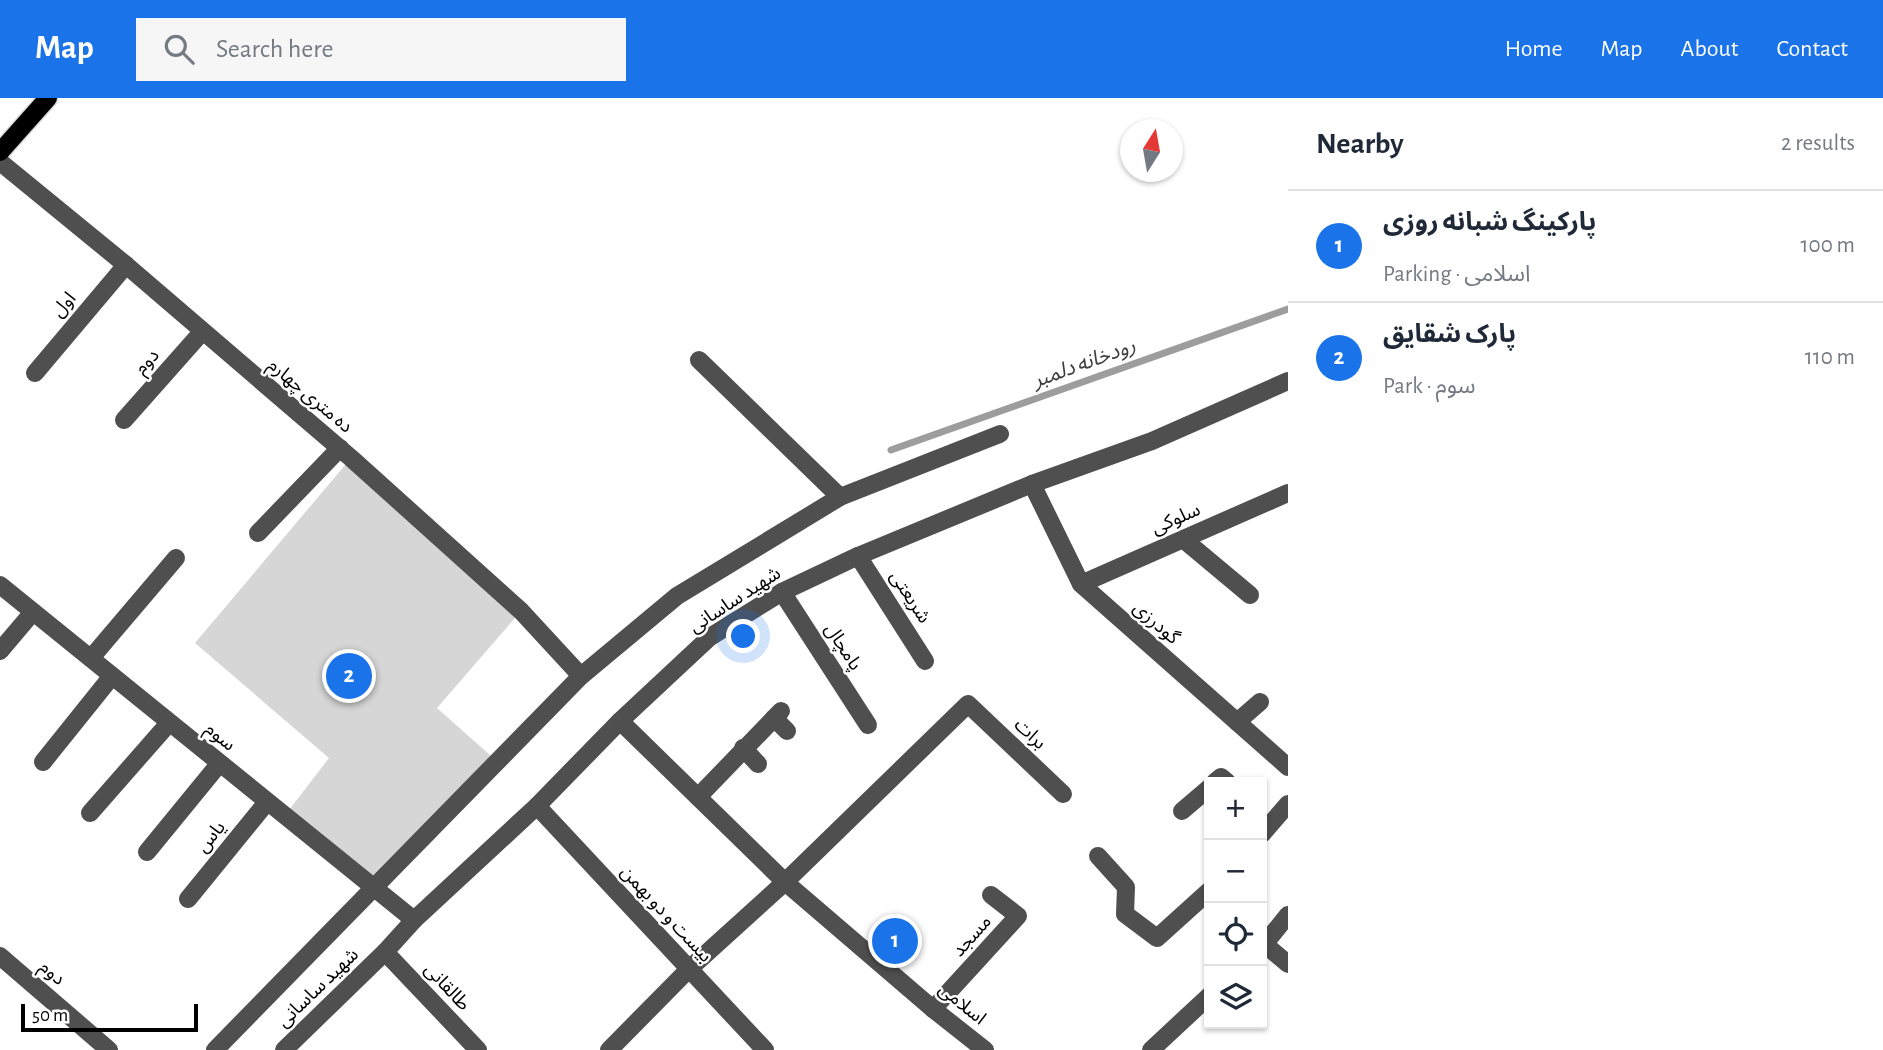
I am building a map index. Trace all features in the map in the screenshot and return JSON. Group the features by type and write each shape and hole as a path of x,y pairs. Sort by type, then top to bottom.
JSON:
{"main road":[{"path":"0,152 48,98"}],"street":[{"name":"ده متری چهارم","path":"0,162 126,265 340,448 521,611 581,676"},
{"name":"اول","path":"35,373 126,265"},
{"name":"دوم","path":"124,420 202,332"},
{"path":"699,360 840,497"},
{"name":"شهید ساسانی","path":"284,1050 385,952 414,920 537,806 620,720 710,637 782,592 858,556 1032,484 1152,441 1288,381"},
{"name":"شهید ساسانی","path":"215,1050 581,676 677,596 840,497 1000,434"},
{"path":"258,533 340,448"},
{"name":"گودرزی","path":"1032,484 1081,584 1288,767"},
{"name":"سلوکی","path":"1081,584 1288,493"},
{"path":"1183,539 1250,595"},
{"name":"شریعتی","path":"858,556 925,661"},
{"path":"91,658 176,558"},
{"name":"سوم","path":"0,585 414,920"},
{"name":"پامچال","path":"782,592 869,725"},
{"path":"0,651 33,612"},
{"path":"43,762 112,676"},
{"path":"1237,722 1260,702"},
{"name":"برات","path":"785,881 968,704 1063,794"},
{"path":"698,797 777,714 787,731"},
{"name":"اسلامی","path":"620,720 785,881 933,1009 985,1050"},
{"path":"90,813 169,723"},
{"path":"743,748 758,764"},
{"path":"146,852 219,764"},
{"path":"1182,811 1204,792"},
{"name":"یاس","path":"188,899 267,802"},
{"path":"1267,821 1288,804"},
{"name":"بیست و دو بهمن","path":"537,806 765,1050"},
{"path":"1098,856 1126,887 1125,914 1157,938 1204,896"},
{"path":"609,1050 688,970 785,881"},
{"name":"مسجد","path":"933,1009 1018,916 991,895"},
{"path":"1267,939 1288,915"},
{"path":"1267,947 1288,964"},
{"name":"طالقانی","path":"385,952 478,1050"},
{"name":"دوم","path":"0,956 109,1050"},
{"path":"1151,1050 1204,1001"}],"shaded area":[{"path":"351,458 521,611 437,708 500,764 379,887 289,810 329,758 195,643"}],"waterway":[{"name":"رودخانه دلمبر","path":"891,450 1288,309"}],"place":[{"name":"پارک شقایق","path":"349,676"},
{"name":"پارکینگ شبانه روزی","path":"895,941"}]}
